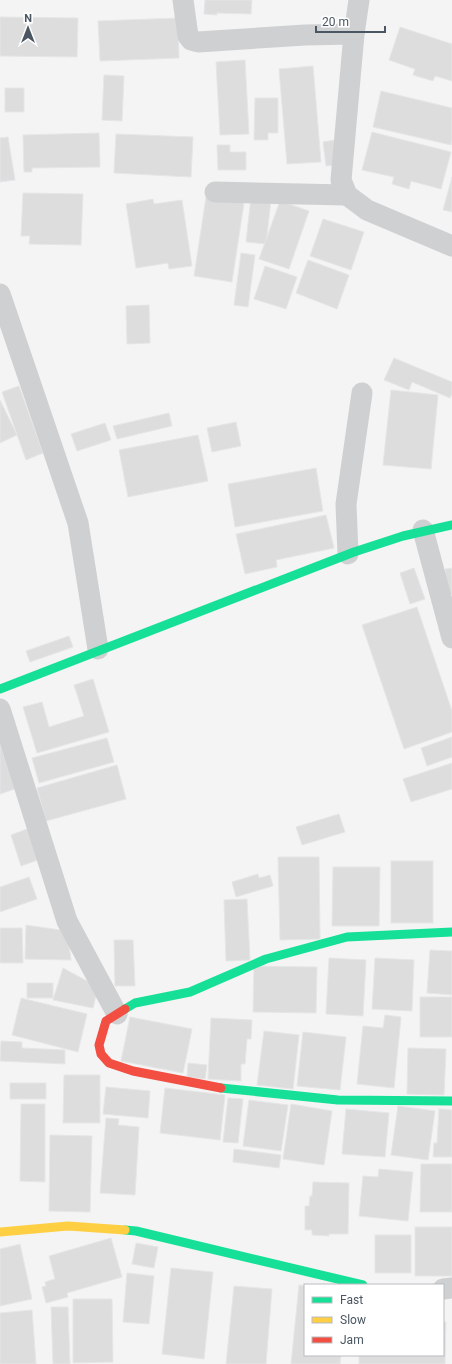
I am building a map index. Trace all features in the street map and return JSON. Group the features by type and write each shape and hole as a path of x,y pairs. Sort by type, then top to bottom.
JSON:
{"street":[{"path":"183,0 188,36 191,40 198,42 354,34"},
{"path":"359,0 354,34 341,180 347,195 367,210 452,246"},
{"path":"215,192 347,195"},
{"path":"0,294 78,524 98,649"},
{"path":"348,554 346,504 362,393"},
{"path":"0,689 98,649 348,554 423,530 452,525"},
{"path":"423,530 452,638"},
{"path":"0,709 67,921 118,1014"},
{"path":"452,932 347,937 266,959 190,992 135,1003 106,1021 99,1045 101,1054 109,1063 133,1071 220,1088 338,1100 452,1101"},
{"path":"0,1232 68,1226 136,1231 359,1284"}],"building":[{"path":"205,0 252,0 251,14 204,14"},
{"path":"0,17 78,18 77,57 0,56"},
{"path":"178,18 179,58 100,61 98,21"},
{"path":"400,27 452,44 452,81 435,76 433,81 413,75 415,69 389,60"},
{"path":"245,60 249,134 220,135 216,62"},
{"path":"313,66 321,162 287,164 279,69"},
{"path":"104,75 124,76 122,121 102,120"},
{"path":"5,88 24,88 24,112 5,112"},
{"path":"381,91 452,108 451,145 373,127"},
{"path":"255,98 278,98 278,133 268,133 268,140 254,140"},
{"path":"372,132 451,152 441,189 411,181 409,189 392,184 394,177 362,170"},
{"path":"99,133 100,167 32,168 32,172 24,172 23,135"},
{"path":"116,134 193,137 191,177 114,173"},
{"path":"8,137 15,180 0,182 0,138"},
{"path":"335,140 337,165 326,166 323,142"},
{"path":"217,145 230,145 230,152 246,152 246,170 218,170"},
{"path":"452,177 452,212 443,210"},
{"path":"23,193 83,194 81,245 29,244 30,236 21,236"},
{"path":"206,197 244,203 232,282 194,276"},
{"path":"251,197 271,200 266,244 246,242"},
{"path":"153,199 154,204 182,200 192,266 169,269 168,263 136,268 126,204"},
{"path":"280,201 309,211 289,269 259,259"},
{"path":"323,219 364,232 351,270 310,256"},
{"path":"241,253 255,255 248,307 234,305"},
{"path":"308,260 349,275 337,309 296,293"},
{"path":"265,266 297,277 286,309 254,299"},
{"path":"149,305 150,343 127,344 126,306"},
{"path":"394,358 452,382 452,394 450,398 412,382 409,390 384,380"},
{"path":"19,386 43,453 26,460 2,392"},
{"path":"391,390 438,395 431,469 383,465"},
{"path":"0,400 17,435 0,443"},
{"path":"169,413 172,426 117,439 113,426"},
{"path":"236,422 241,446 212,452 207,428"},
{"path":"105,423 111,440 77,451 71,434"},
{"path":"198,435 208,481 128,497 119,450"},
{"path":"316,468 323,511 235,527 228,484"},
{"path":"326,515 334,548 276,560 277,567 245,574 236,534"},
{"path":"414,568 425,599 410,604 400,573"},
{"path":"452,568 452,594 448,595 445,569"},
{"path":"417,607 452,711 452,732 404,749 362,625"},
{"path":"69,636 73,647 30,662 26,651"},
{"path":"93,679 109,732 37,753 23,707 42,702 49,727 84,716 74,685"},
{"path":"452,737 452,757 427,766 421,748"},
{"path":"107,738 114,762 39,783 32,758"},
{"path":"0,744 15,789 0,794"},
{"path":"452,763 452,789 411,802 403,779"},
{"path":"117,765 126,799 46,821 37,788"},
{"path":"339,814 345,832 302,845 296,827"},
{"path":"35,826 46,857 21,866 11,835"},
{"path":"278,857 319,857 320,939 280,940"},
{"path":"391,861 433,861 433,923 391,923"},
{"path":"333,867 380,867 379,926 332,926"},
{"path":"258,874 259,878 270,875 273,886 236,897 232,882"},
{"path":"29,877 37,899 0,912 0,887"},
{"path":"247,899 250,960 226,961 224,900"},
{"path":"26,925 67,931 71,960 25,959"},
{"path":"0,928 22,928 23,963 0,963"},
{"path":"114,940 133,940 135,986 115,986"},
{"path":"430,950 452,951 452,995 427,993"},
{"path":"329,958 366,960 363,1016 326,1014"},
{"path":"375,958 414,960 412,1011 372,1009"},
{"path":"254,966 317,967 316,1013 253,1012"},
{"path":"63,968 98,987 93,1008 53,1000"},
{"path":"27,983 53,983 53,998 27,998"},
{"path":"420,997 452,997 452,1037 420,1037"},
{"path":"21,998 87,1014 78,1052 12,1035"},
{"path":"385,1015 401,1017 394,1088 357,1084 363,1026 383,1028"},
{"path":"130,1017 192,1029 183,1073 121,1061"},
{"path":"211,1018 252,1020 251,1039 247,1039 245,1064 241,1064 241,1081 208,1079"},
{"path":"264,1031 299,1035 293,1089 257,1085"},
{"path":"303,1032 346,1037 340,1090 297,1086"},
{"path":"1,1041 22,1042 22,1048 65,1050 65,1064 0,1061"},
{"path":"408,1048 446,1049 444,1095 407,1094"},
{"path":"188,1063 207,1065 205,1079 187,1077"},
{"path":"64,1075 100,1075 100,1123 63,1123"},
{"path":"10,1083 46,1083 46,1099 10,1099"},
{"path":"106,1087 150,1091 148,1118 103,1114"},
{"path":"165,1088 225,1095 220,1140 160,1133"},
{"path":"228,1098 243,1099 238,1143 223,1142"},
{"path":"249,1100 288,1105 281,1151 243,1146"},
{"path":"21,1104 45,1104 45,1182 20,1181"},
{"path":"291,1104 332,1111 324,1165 283,1159"},
{"path":"398,1106 435,1111 428,1160 391,1155"},
{"path":"346,1109 389,1113 385,1157 342,1154"},
{"path":"439,1109 452,1110 452,1157 433,1157 434,1143 437,1143"},
{"path":"106,1118 119,1119 118,1125 139,1127 135,1195 100,1193"},
{"path":"50,1135 92,1136 90,1212 49,1211"},
{"path":"234,1149 281,1155 279,1168 233,1162"},
{"path":"421,1164 452,1164 452,1212 420,1212"},
{"path":"379,1169 413,1172 408,1221 359,1216 363,1176 378,1177"},
{"path":"313,1182 349,1183 348,1234 329,1234 329,1236 312,1235 312,1230 305,1230 305,1206 309,1206 310,1196 312,1196"},
{"path":"415,1227 452,1227 452,1276 415,1276"},
{"path":"375,1235 411,1235 411,1273 375,1273"},
{"path":"111,1238 122,1277 67,1293 68,1297 46,1303 42,1287 46,1286 45,1282 55,1279 49,1256"},
{"path":"136,1243 158,1247 154,1268 132,1264"},
{"path":"20,1244 32,1299 0,1306 0,1249"},
{"path":"171,1268 213,1272 204,1359 162,1354"},
{"path":"127,1273 154,1276 149,1324 123,1322"},
{"path":"299,1285 304,1286 304,1356 341,1356 340,1364 291,1364"},
{"path":"234,1286 272,1289 266,1364 226,1364"},
{"path":"73,1299 112,1299 113,1362 73,1363"},
{"path":"51,1307 68,1307 70,1364 53,1364"},
{"path":"32,1310 36,1364 0,1364 0,1313"},
{"path":"444,1322 446,1322 445,1364 359,1364 359,1356 444,1356"}],"traffic: fast":[{"path":"0,689 354,552 403,536 452,525"},
{"path":"125,1009 135,1003 190,992 266,959 347,937 452,932"},
{"path":"221,1088 338,1100 452,1101"},
{"path":"125,1230 136,1231 359,1284"}],"traffic: slow":[{"path":"0,1232 68,1226 125,1230"}],"traffic: jam":[{"path":"125,1009 106,1021 99,1045 101,1054 109,1063 133,1071 221,1088"}]}
